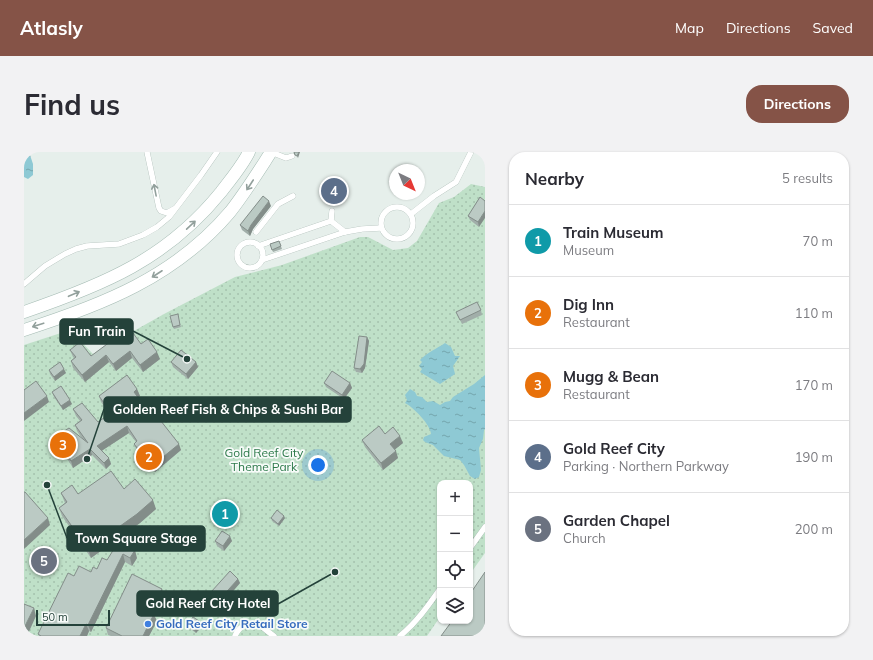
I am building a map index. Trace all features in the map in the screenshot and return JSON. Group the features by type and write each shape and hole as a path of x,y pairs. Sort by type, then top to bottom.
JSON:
{"main road":[{"path":"24,312 61,299 111,278 132,268 161,250 191,225 211,204 232,178 249,152"},
{"path":"24,330 67,316 123,293 145,282 179,259 229,213 246,191 271,152"}],"lane":[{"path":"147,152 160,208 162,211 167,213 176,208"},
{"path":"24,284 45,266 57,258 76,249 98,245 119,244 143,235 157,227 176,208 217,152"},
{"path":"271,152 286,158 292,156"},
{"path":"411,214 434,196 456,182 471,152"},
{"path":"256,232 278,204 293,196"},
{"path":"392,208 402,208 411,214 413,225 412,230 404,238 393,240 384,233 381,228 380,223 384,214 392,208"},
{"path":"331,222 332,211"},
{"path":"331,222 345,232"},
{"path":"258,246 331,222"},
{"path":"262,260 345,232 381,228"},
{"path":"244,243 253,243 262,251 262,260 257,267 248,269 240,265 237,258 238,249 244,243"},
{"path":"57,258 63,248"},
{"path":"473,544 485,527"},
{"path":"400,636 410,628 437,593"},
{"path":"236,636 241,628 246,624 251,623 262,627 267,633 274,636"}],"green space":[{"name":"Gold Reef City Theme Park","path":"471,184 485,187 485,553 473,570 473,480 437,480 437,621 427,636 24,636 24,345 70,330 93,354 164,314 235,277 282,265 360,237 368,237 393,250 408,248 417,241 439,203 454,197"}],"water":[{"path":"24,152 29,152 33,164 33,175 28,179 24,177"},
{"path":"445,343 451,347 455,356 460,356 453,366 455,374 440,384 420,372 422,369 419,366 422,362 420,360 423,357"},
{"path":"485,375 485,429 479,448 481,470 479,477 475,479 470,476 460,460 444,456 433,445 423,440 424,437 431,434 430,430 421,417 405,403 407,400 405,395 410,389 415,392 417,396 422,397 427,402 433,401 440,405 450,401 453,397"}],"building":[{"path":"294,152 299,152 297,156 295,155"},
{"path":"263,196 269,201 248,231 240,225"},
{"path":"480,197 485,201 485,211 478,222 468,216"},
{"path":"279,241 281,246 272,250 270,244"},
{"path":"477,302 481,310 460,320 456,312"},
{"path":"178,314 180,325 173,327 170,316"},
{"path":"133,333 141,344 148,339 157,352 140,365 130,351 113,364 106,355 82,375 71,361 76,357 70,350 80,342 91,356 118,336 122,341"},
{"path":"359,336 367,337 364,364 360,369 354,368"},
{"path":"181,350 196,362 186,374 171,362"},
{"path":"60,362 64,369 54,377 49,370"},
{"path":"332,371 350,383 342,395 324,383"},
{"path":"127,375 137,389 134,392 148,411 149,410 157,416 179,444 152,466 134,444 137,441 127,426 97,446 109,458 104,463 90,449 71,461 55,437 69,428 88,443 75,425 82,420 73,409 82,403 98,422 111,413 99,396"},
{"path":"36,381 47,396 24,413 24,390"},
{"path":"61,386 70,400 61,406 52,392"},
{"path":"379,426 385,434 393,427 400,436 390,444 396,451 381,463 362,440"},
{"path":"111,471 124,489 135,479 153,500 137,514 88,549 59,508 67,502 61,493 72,485 78,494"},
{"path":"24,492 48,518 24,540"},
{"path":"277,510 284,516 278,524 271,518"},
{"path":"222,531 230,536 223,546 215,541"},
{"path":"119,541 135,550 130,558 123,554 88,625 86,624 80,636 41,636 38,634 68,573 74,576 79,566 91,572 93,567 97,569 102,558 107,560"},
{"path":"230,571 238,579 220,599 211,592"},
{"path":"485,572 485,636 441,636 450,624 473,624 473,590"},
{"path":"132,574 162,589 150,612 154,614 143,636 122,636 106,628"},
{"path":"24,604 34,608 24,628"},
{"path":"193,617 202,623 195,631 187,625"}],"place":[{"name":"Gold Reef City","path":"334,191"},
{"name":"Fun Train","path":"187,359"},
{"name":"Mugg & Bean","path":"63,445"},
{"name":"Dig Inn","path":"149,457"},
{"name":"Golden Reef Fish & Chips & Sushi Bar","path":"87,459"},
{"name":"Town Square Stage","path":"47,485"},
{"name":"Train Museum","path":"225,514"},
{"name":"Garden Chapel","path":"44,561"},
{"name":"Gold Reef City Hotel","path":"335,572"},
{"name":"Gold Reef City Retail Store","path":"148,624"}]}
